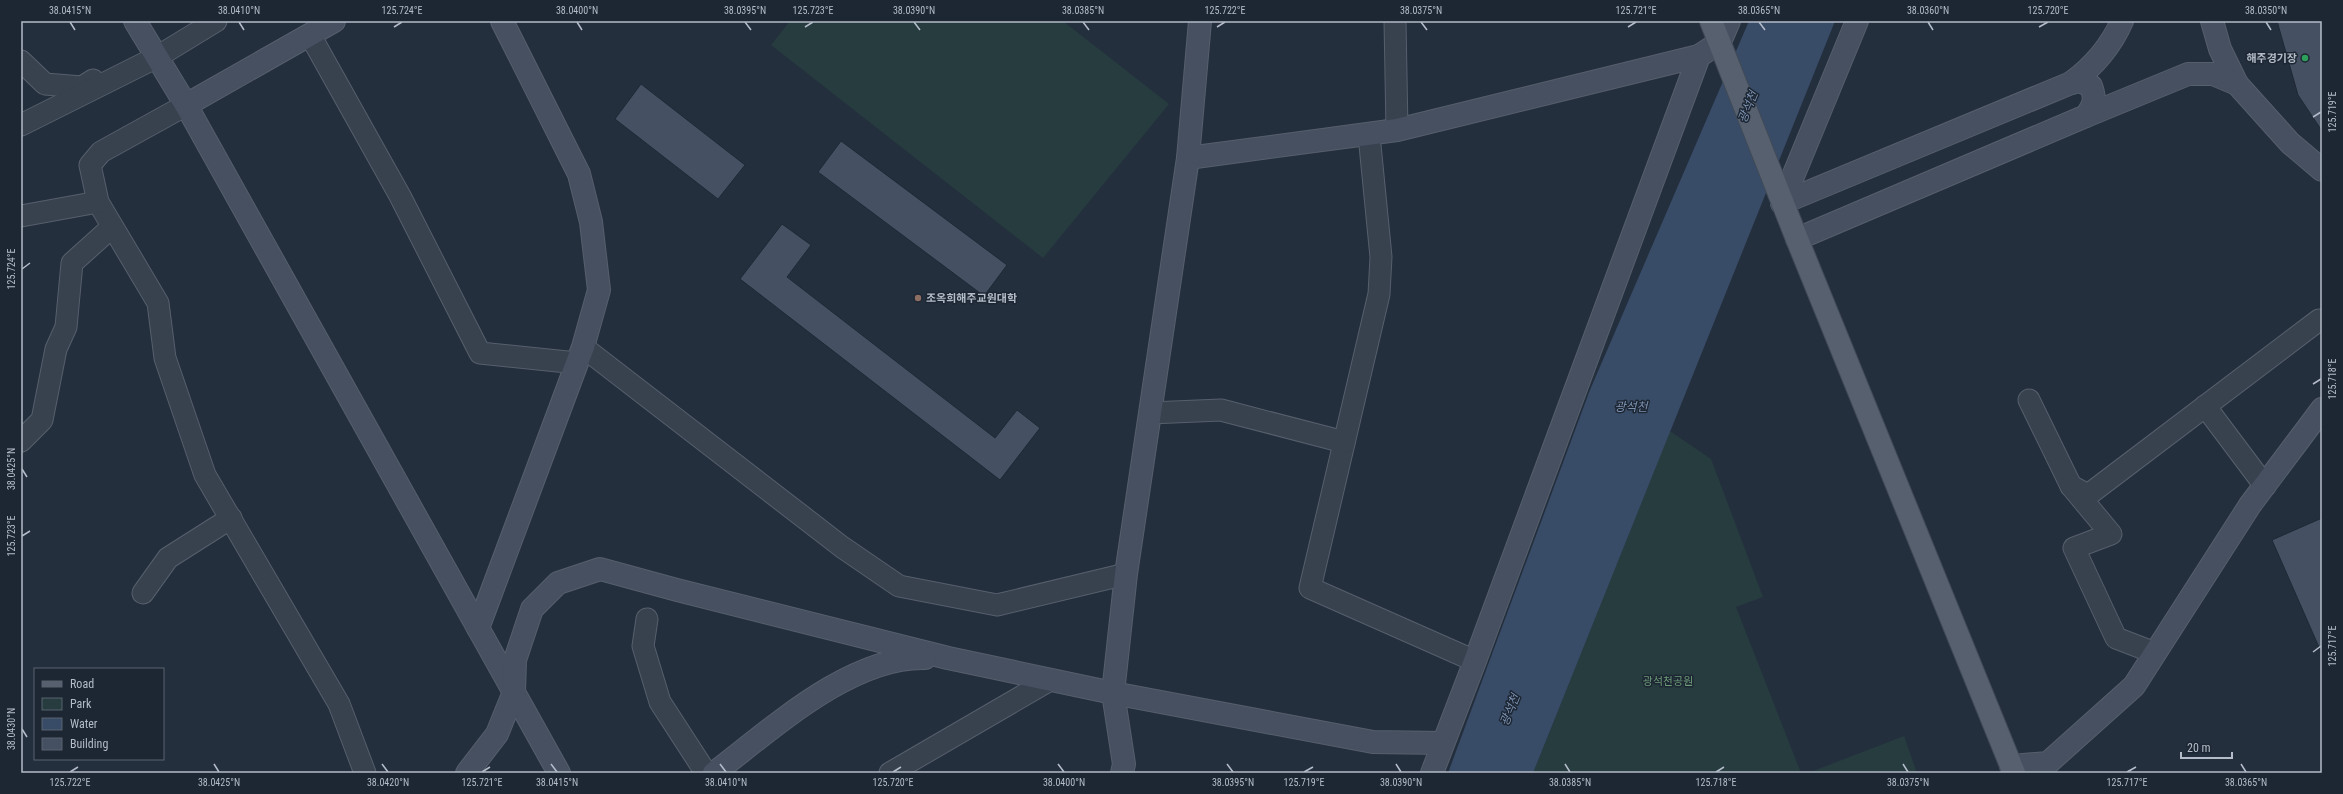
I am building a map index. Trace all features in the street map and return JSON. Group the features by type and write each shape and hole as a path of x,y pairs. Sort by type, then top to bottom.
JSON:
{"main road":[{"path":"1711,21 1772,178 2011,771"}],"street":[{"path":"135,21 186,105 559,773"},
{"path":"21,61 45,84 82,87 216,21"},
{"path":"334,21 101,152 90,165 98,202 158,303 165,358 205,475 339,704 365,773"},
{"path":"478,628 580,355 599,290 591,222 579,174 502,21"},
{"path":"1122,773 1124,764 1113,693 1126,574 1188,158 1200,21"},
{"path":"1395,21 1397,130"},
{"path":"1188,158 1369,135 1397,130 1723,50 1729,21"},
{"path":"1782,203 1857,21"},
{"path":"2071,84 2090,69 2117,34 2122,21"},
{"path":"2212,21 2220,49 2237,84 2290,144 2322,170"},
{"path":"310,35 400,196 480,353 580,355 842,547 899,586 997,605 1126,574"},
{"path":"21,125 154,52"},
{"path":"1432,773 1476,661 1699,56"},
{"path":"1797,240 2086,116 2188,74 2213,74 2237,84"},
{"path":"1782,203 2080,81 2091,86 2096,97 2094,106 2086,116"},
{"path":"1369,135 1381,257 1379,294 1310,588 1476,661"},
{"path":"21,216 98,202"},
{"path":"21,441 42,420 56,349 66,327 72,263 112,227"},
{"path":"2071,486 2088,495 2319,320"},
{"path":"2029,400 2071,486 2111,534 2074,548 2116,638 2155,653"},
{"path":"2205,406 2265,486"},
{"path":"2011,771 2048,763 2134,686 2265,486 2322,409"},
{"path":"1150,413 1220,410 1344,442"},
{"path":"143,593 168,558 231,518"},
{"path":"468,773 497,734 514,692 515,660 532,609 558,583 600,569 677,590 948,658 1050,680 1374,742 1443,743"},
{"path":"647,619 643,646 660,702 706,773"},
{"path":"714,773 814,696 861,672 906,657 948,658"},
{"path":"890,773 1050,680"}],"green space":[{"path":"790,21 1063,21 1169,104 1043,258 771,45"},
{"name":"광석천공원","path":"1670,431 1711,459 1763,597 1736,607 1801,773 1533,773"},
{"path":"1904,736 1917,773 1808,773"}],"water":[{"name":"광석천","path":"1749,21 1835,21 1533,773 1448,773 1590,390"}],"building":[{"name":"해주경기장","path":"2277,21 2322,21 2322,131 2298,95"},
{"path":"641,84 745,165 718,199 615,119"},
{"path":"841,141 1007,265 984,296 818,172"},
{"path":"782,224 811,245 787,277 995,438 1017,410 1040,428 1000,480 740,279"},
{"path":"2322,518 2322,654 2272,540"}],"place":[{"name":"해주경기장","path":"2305,58"},
{"name":"조옥희해주교원대학","path":"918,298"}]}
